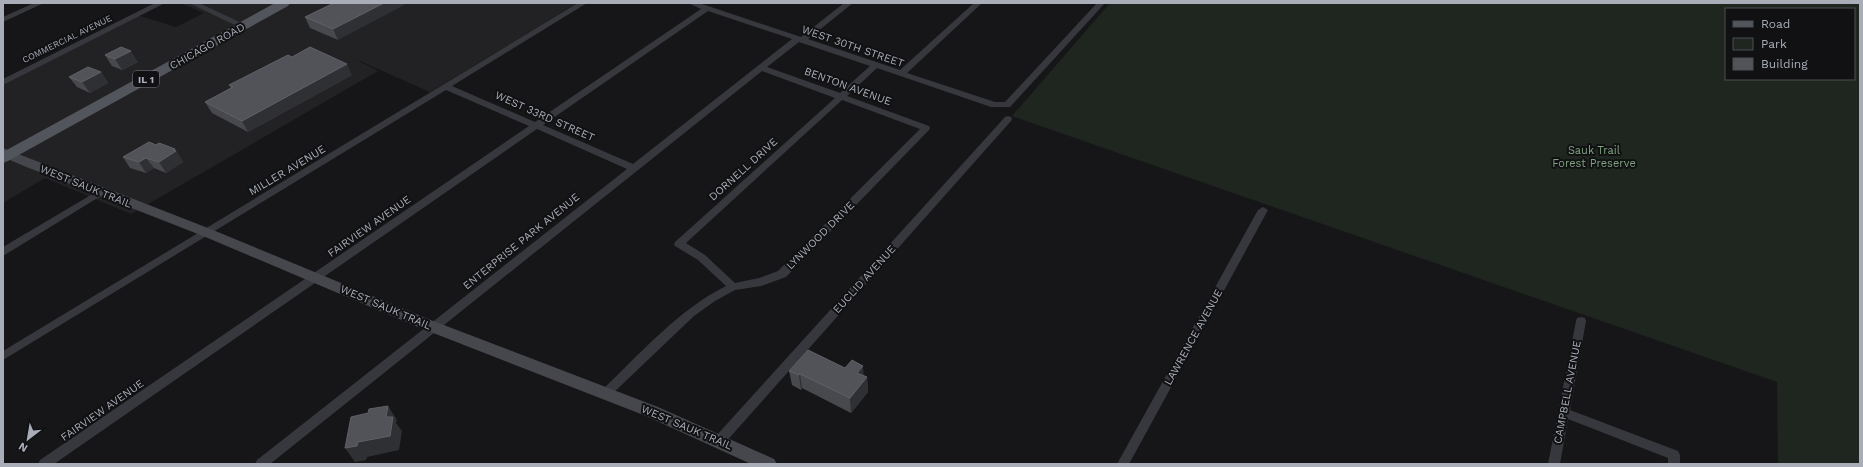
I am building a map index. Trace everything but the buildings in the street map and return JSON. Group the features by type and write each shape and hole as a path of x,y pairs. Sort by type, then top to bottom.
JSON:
{"main road":[{"name":"CHICAGO ROAD","path":"5,155 284,3"},
{"name":"WEST SAUK TRAIL","path":"5,155 206,232 434,327 720,440 768,464"}],"street":[{"path":"3,20 40,3"},
{"name":"COMMERCIAL AVENUE","path":"3,82 161,3"},
{"path":"193,3 244,26"},
{"name":"MILLER AVENUE","path":"3,356 583,3"},
{"name":"WEST 30TH STREET","path":"692,3 994,105 1008,105 1102,3"},
{"name":"FAIRVIEW AVENUE","path":"44,464 535,125 718,3"},
{"name":"ENTERPRISE PARK AVENUE","path":"261,464 760,67 849,3"},
{"path":"901,74 978,3"},
{"name":"DORNELL DRIVE","path":"733,287 715,268 693,249 679,244 876,65"},
{"name":"BENTON AVENUE","path":"760,67 926,128"},
{"name":"WEST 33RD STREET","path":"447,87 633,168"},
{"name":"EUCLID AVENUE","path":"720,440 1008,118"},
{"name":"LYNWOOD DRIVE","path":"606,394 690,313 710,298 733,287 761,282 782,274 926,128"},
{"path":"3,252 101,192"},
{"name":"LAWRENCE AVENUE","path":"1123,464 1263,210"},
{"name":"CAMPBELL AVENUE","path":"1554,464 1581,321"},
{"path":"1563,412 1674,455 1674,464"}],"shaded area":[{"path":"180,3 578,3 430,92 353,58 378,71 131,214 45,178 3,203 3,80 134,14 176,27 204,13"}],"green space":[{"name":"Sauk Trail Forest Preserve","path":"1110,3 1860,3 1860,464 1778,464 1777,382 1012,116"}]}
